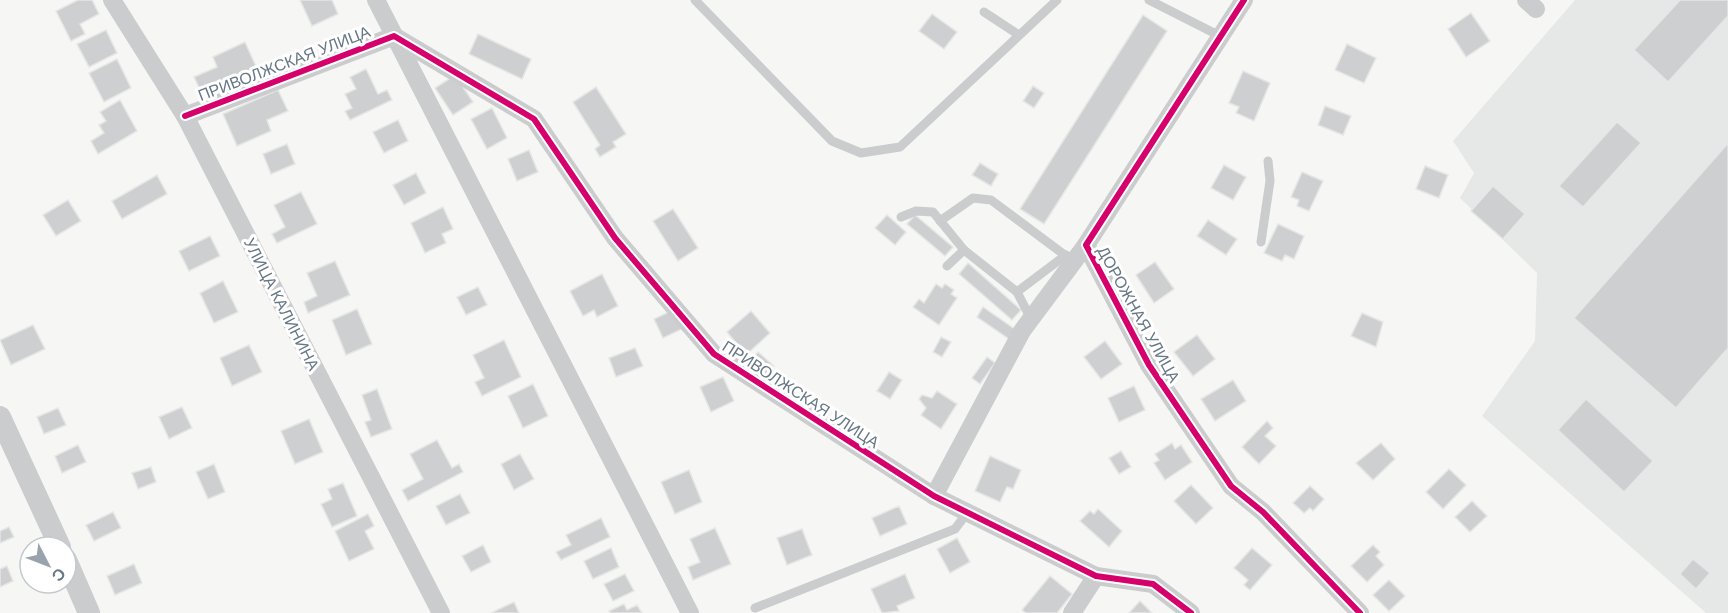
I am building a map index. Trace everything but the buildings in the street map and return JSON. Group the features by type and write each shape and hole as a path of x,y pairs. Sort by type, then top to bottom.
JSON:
{"street":[{"name":"УЛИЦА КАЛИНИНА","path":"112,0 185,116 441,613"},
{"name":"ПРИВОЛЖСКАЯ УЛИЦА","path":"376,0 690,613"},
{"name":"ДОРОЖНАЯ УЛИЦА","path":"1244,0 1086,245 1149,365 1230,486 1263,512 1360,613"},
{"name":"ПРИВОЛЖСКАЯ УЛИЦА","path":"185,116 393,36"},
{"name":"ПРИВОЛЖСКАЯ УЛИЦА","path":"393,36 534,119 615,238 714,354 934,496 1096,576 1153,584 1191,613"},
{"path":"934,496 1022,331 1070,258 1086,245"},
{"path":"0,417 54,535"},
{"path":"1072,613 1096,576"},
{"path":"78,588 89,613"}],"lane":[{"path":"695,0 832,141 861,153 900,147 1057,0"},
{"path":"1149,0 1220,36"},
{"path":"984,12 1019,35"},
{"path":"1261,242 1270,181 1268,161"},
{"path":"940,221 973,198 990,200 1070,258 1017,292"},
{"path":"901,217 916,211 933,213 964,250 1017,292 1031,319"},
{"path":"947,266 964,250"},
{"path":"755,608 955,529 967,513"}],"shaded area":[{"path":"1575,0 1728,0 1728,613 1706,613 1482,416 1535,341 1537,273 1460,198 1474,173 1453,141"}],"cycle path":[{"path":"1244,0 1086,245 1149,365 1231,486 1263,512 1360,613"},
{"path":"185,116 394,36 534,119 615,238 714,354 934,496 1096,576 1153,584 1191,613"}]}
